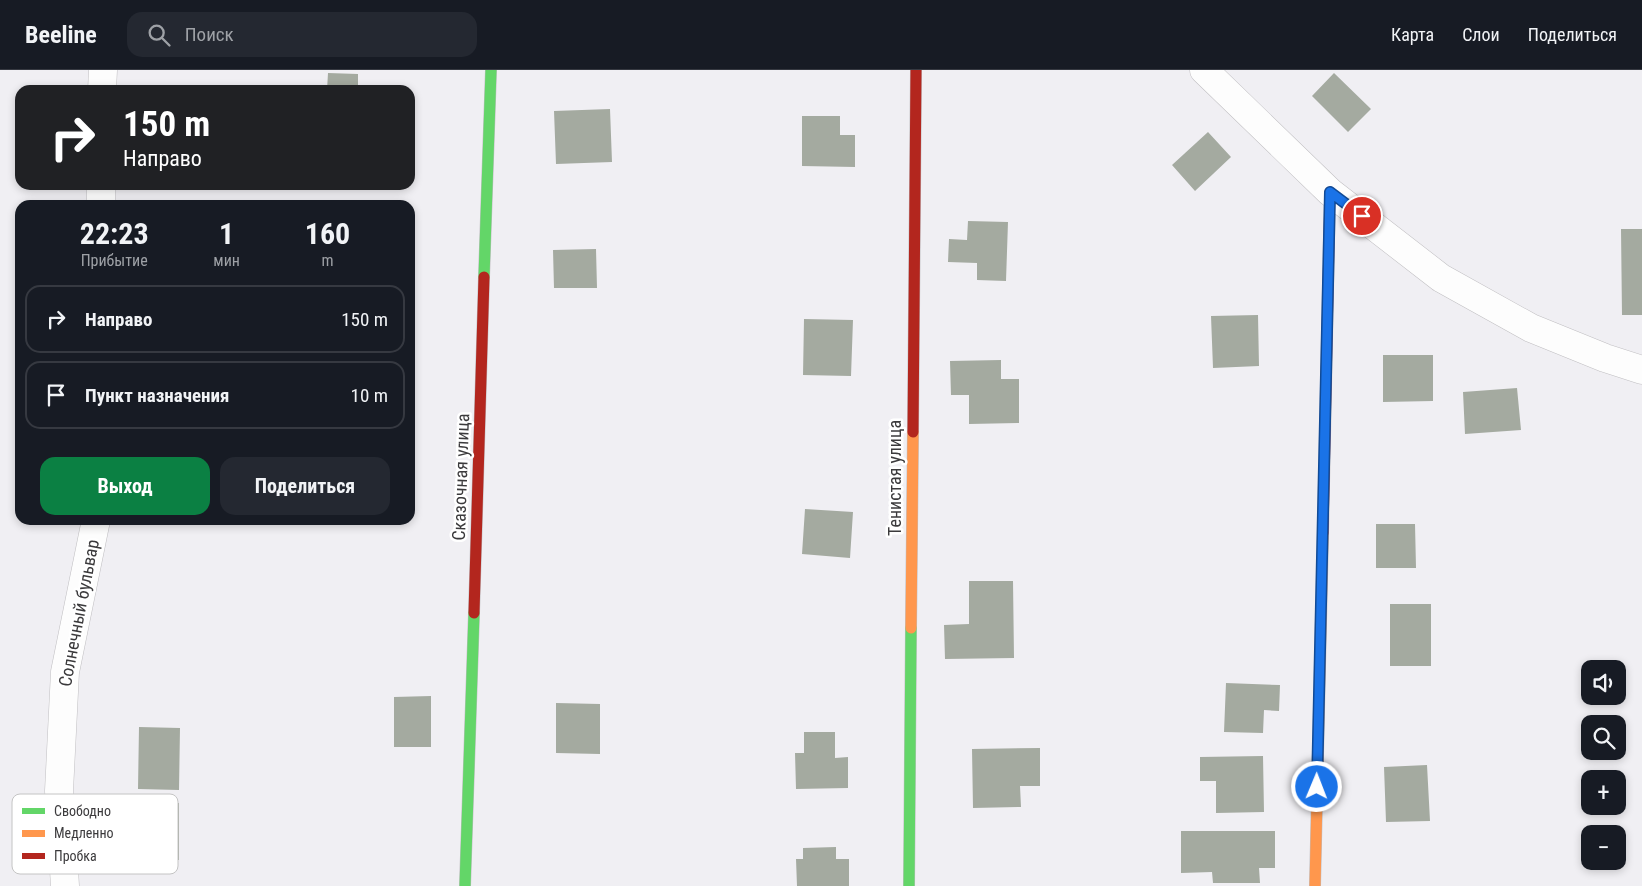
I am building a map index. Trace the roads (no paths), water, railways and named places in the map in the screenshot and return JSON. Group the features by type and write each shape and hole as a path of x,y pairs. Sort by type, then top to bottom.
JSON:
{"street":[{"path":"102,85 103,70"},
{"name":"Сказочная улица","path":"465,886 492,70"},
{"name":"Тенистая улица","path":"909,886 916,70"},
{"path":"1204,70 1330,192 1440,278 1531,328 1605,358 1642,370"},
{"path":"1315,886 1330,192"},
{"name":"Солнечный бульвар","path":"59,794 65,672 95,525"}]}
